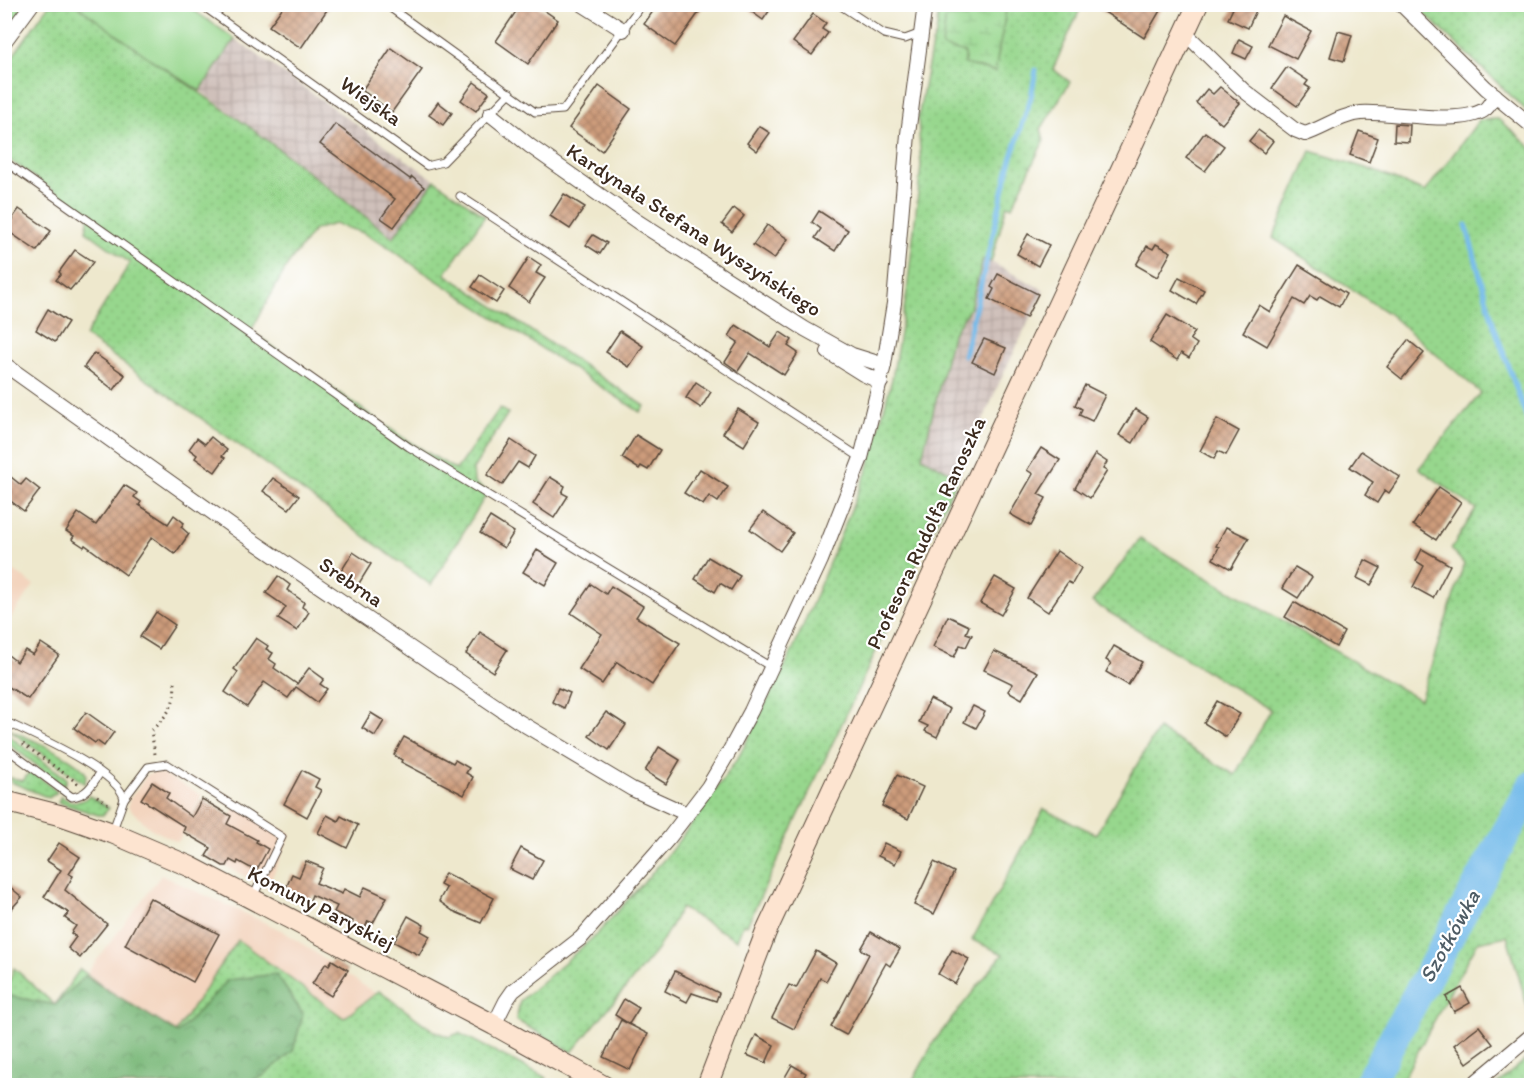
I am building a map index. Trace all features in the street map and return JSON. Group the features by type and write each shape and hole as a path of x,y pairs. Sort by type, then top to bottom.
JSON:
{"street":[{"path":"4,42 32,4"},
{"path":"582,4 623,30"},
{"path":"494,1025 509,996 521,984 581,938 708,787 730,750 821,560 861,458 881,382 894,303 908,134 925,4"},
{"name":"Profesora Rudolfa Ranoszka","path":"706,1086 766,932 1198,4"},
{"path":"1401,4 1456,60 1532,126"},
{"path":"1185,33 1243,90 1295,130 1305,134 1331,121 1359,113 1472,115 1486,109 1495,95"},
{"name":"Kardynała Stefana Wyszyńskiego","path":"490,114 530,146 638,222 805,329 852,355 884,365"},
{"path":"774,309 801,333 827,351 863,374 881,382"},
{"name":"Srebrna","path":"4,364 244,535 518,721 632,789 687,814"},
{"name":"Komuny Paryskiej","path":"4,801 63,816 112,833 191,867 494,1025 604,1086"},
{"path":"1471,1086 1532,1035"}],"lane":[{"name":"Wiejska","path":"200,4 427,166 443,162 510,93"},
{"path":"385,4 535,112 563,110 642,4"},
{"path":"838,4 884,34 905,39 922,33"},
{"path":"4,161 410,447 771,667"},
{"path":"460,196 861,458"},
{"path":"4,721 56,746 100,773 119,789 124,799"},
{"path":"4,747 72,797 88,790 100,773"},
{"path":"112,833 124,799 148,767 167,764 282,837 252,900"}],"path":[{"path":"156,765 151,731 164,718 175,700 175,678"}],"shaded area":[{"path":"235,39 435,180 393,238 200,91"},
{"path":"983,258 1044,290 1001,379 958,477 922,457 952,335 970,308"},
{"path":"5,565 34,585 5,626"},
{"path":"154,772 165,775 202,795 178,842 150,828 128,807 129,800 147,775"},
{"path":"236,805 291,834 267,888 208,857"},
{"path":"161,875 283,931 376,994 344,1023 178,1033 85,976"}],"green space":[{"path":"5,5 26,5 5,35"},
{"path":"49,5 76,5 251,128 393,238 435,180 485,216 445,274 645,406 640,412 387,246 361,232 334,224 314,230 287,266 251,331 405,439 456,470 500,408 508,413 473,469 474,482 488,492 431,585 85,336 130,263 86,231 89,215 5,157 5,67"},
{"path":"76,5 186,5 235,39 200,91 152,60"},
{"path":"939,5 1082,5 1053,69 1070,82 1041,129 1044,140 1012,207 1007,205 991,262 983,259 970,308 952,335 922,457 958,477 747,925 743,924 737,940 681,908 657,950 572,1052 516,1020 520,1001 597,934 666,857 739,756 790,656 868,468 892,379 907,292 921,166 918,118 932,44 936,35"},
{"path":"968,5 1007,5 995,72 965,64 965,53 942,47 946,15 967,18"},
{"path":"1415,5 1531,5 1531,115 1428,17"},
{"path":"1498,119 1532,148 1531,1019 1507,936 1478,942 1400,1085 1253,1085 1230,1074 1217,1086 910,1086 935,1040 1003,954 972,940 1044,809 1096,834 1158,729 1235,775 1271,710 1092,602 1140,539 1420,700 1464,564 1451,549 1476,509 1419,468 1481,393 1388,313 1273,238 1311,151 1372,170 1425,192 1479,120"},
{"path":"6,728 72,761 86,774 85,784"},
{"path":"5,733 66,778 63,786 5,741"},
{"path":"31,770 57,792 49,798 11,782 11,778 23,781"},
{"path":"61,796 75,802 89,796 109,808 103,815 98,815 58,802"},
{"path":"238,940 344,1018 379,991 434,1031 449,1037 459,1033 547,1078 540,1086 5,1085 4,995 14,968 55,1005 80,969 171,1039"},
{"path":"276,974 303,1014 293,1051 263,1076 241,1085 5,1085 5,995 55,1005 85,976 178,1033 228,980"},
{"path":"1531,1055 1531,1085 1496,1085"}],"building":[{"path":"285,4 331,4 301,48 269,26"},
{"path":"521,4 535,4 558,20 528,64 496,41"},
{"path":"658,4 705,4 675,46 644,24"},
{"path":"741,4 774,4 763,20"},
{"path":"1092,4 1115,4 1124,11 1128,4 1154,4 1161,9 1144,38"},
{"path":"1235,4 1259,4 1248,28 1228,19"},
{"path":"813,14 826,23 822,29 828,33 812,55 793,42"},
{"path":"1283,16 1311,31 1296,59 1268,45"},
{"path":"1338,31 1352,35 1344,61 1330,57"},
{"path":"1239,39 1253,46 1246,59 1233,53"},
{"path":"391,48 422,70 392,112 362,90"},
{"path":"1287,67 1308,81 1305,85 1310,88 1297,106 1272,88"},
{"path":"474,82 489,93 476,111 461,100"},
{"path":"599,86 631,109 602,151 569,128"},
{"path":"1220,87 1240,103 1222,124 1196,103 1207,89 1213,94"},
{"path":"438,102 452,113 443,125 429,115"},
{"path":"335,124 424,187 394,227 381,218 395,199 320,144"},
{"path":"1395,124 1410,125 1409,142 1394,141"},
{"path":"759,126 770,133 757,151 747,143"},
{"path":"1258,130 1273,141 1264,153 1249,141"},
{"path":"1359,131 1378,138 1369,162 1350,155"},
{"path":"1205,132 1224,146 1205,171 1186,158"},
{"path":"564,194 585,207 570,229 550,216"},
{"path":"734,208 744,216 732,232 722,224"},
{"path":"19,209 51,231 37,251 5,229"},
{"path":"819,211 848,230 835,251 815,238 821,229 812,222"},
{"path":"767,225 788,239 774,259 753,245"},
{"path":"1028,234 1049,245 1038,266 1017,254"},
{"path":"593,235 607,243 600,254 586,245"},
{"path":"1156,244 1171,252 1157,277 1136,265 1147,246 1153,249"},
{"path":"75,250 93,262 70,290 56,280"},
{"path":"529,257 541,265 536,273 545,278 529,302 509,288"},
{"path":"1299,265 1346,294 1339,307 1320,296 1317,300 1310,296 1304,305 1294,299 1267,346 1243,332 1259,305 1270,312"},
{"path":"998,274 1038,294 1026,318 989,299 994,289 991,287"},
{"path":"480,275 504,291 496,303 472,287"},
{"path":"1179,277 1204,290 1196,304 1172,290"},
{"path":"48,309 68,322 55,342 36,330"},
{"path":"1167,315 1195,332 1190,339 1197,344 1189,358 1181,353 1177,360 1150,342"},
{"path":"736,325 770,347 780,332 792,340 788,346 798,353 784,375 750,353 738,371 725,362 738,342 729,336"},
{"path":"620,331 643,346 629,367 606,352"},
{"path":"984,339 1006,348 995,373 972,362"},
{"path":"1408,340 1424,353 1402,379 1387,367"},
{"path":"94,353 125,375 114,390 84,367"},
{"path":"696,382 711,392 701,408 686,398"},
{"path":"1085,385 1105,395 1092,421 1079,415 1082,409 1075,405"},
{"path":"738,409 759,422 744,446 723,433"},
{"path":"1135,409 1148,417 1133,443 1119,435"},
{"path":"1217,419 1239,431 1226,455 1218,451 1214,459 1200,451"},
{"path":"636,435 660,450 648,470 641,466 639,469 622,458"},
{"path":"211,437 227,450 222,456 225,458 215,472 195,458 197,455 189,449 197,438 205,444"},
{"path":"511,440 535,456 528,468 518,462 502,485 487,475"},
{"path":"1041,448 1060,460 1038,494 1046,498 1031,526 1010,514 1033,474 1027,470"},
{"path":"1361,451 1400,477 1389,493 1385,490 1377,503 1365,495 1373,482 1350,467"},
{"path":"1095,454 1107,462 1103,469 1107,471 1090,498 1075,488"},
{"path":"700,469 728,487 718,502 709,496 703,505 684,493"},
{"path":"11,477 21,485 26,479 40,490 24,511 4,496 4,486"},
{"path":"550,477 565,486 562,493 568,496 554,518 533,504"},
{"path":"273,478 299,496 289,509 263,491"},
{"path":"124,485 137,493 134,497 141,502 139,505 168,524 174,515 184,523 181,527 189,534 175,554 152,537 126,575 85,545 84,547 72,539 74,536 66,531 78,513 96,525"},
{"path":"1439,487 1461,502 1436,540 1413,525"},
{"path":"763,512 793,533 780,551 750,529"},
{"path":"490,517 514,532 504,548 480,533"},
{"path":"1226,527 1249,538 1231,569 1213,559 1219,547 1216,546"},
{"path":"1422,549 1450,565 1433,598 1413,587 1424,566 1416,561"},
{"path":"537,550 558,563 545,585 523,572"},
{"path":"1057,551 1081,568 1072,584 1068,582 1048,612 1027,598"},
{"path":"353,552 371,564 358,585 340,573"},
{"path":"708,557 740,576 731,590 720,583 715,592 695,579"},
{"path":"1365,560 1381,568 1371,585 1357,578"},
{"path":"1295,567 1312,577 1298,598 1282,588"},
{"path":"278,576 290,585 287,590 304,602 302,607 309,612 297,631 278,619 286,607 266,593"},
{"path":"995,577 1016,589 1001,615 980,603"},
{"path":"591,584 606,594 611,586 643,606 636,617 680,643 652,685 617,662 602,684 579,669 602,634 571,613"},
{"path":"1294,602 1344,632 1336,647 1285,617"},
{"path":"156,612 175,625 159,649 140,637"},
{"path":"948,616 969,626 966,633 972,635 966,647 960,645 954,657 933,647"},
{"path":"480,632 507,650 493,672 466,654"},
{"path":"256,638 268,646 266,649 273,653 269,659 276,664 274,668 297,684 309,668 324,679 320,684 327,689 317,702 296,687 288,698 264,682 247,707 225,692 238,672 234,669"},
{"path":"41,643 59,655 28,699 4,684 4,652 17,662 25,650 33,655"},
{"path":"1114,646 1142,662 1128,685 1106,672 1111,663 1106,660"},
{"path":"994,651 1038,672 1022,699 1008,691 1013,684 984,670"},
{"path":"558,688 570,693 564,708 552,702"},
{"path":"930,699 950,709 937,737 925,731 928,726 919,722"},
{"path":"1217,701 1240,714 1226,737 1204,723"},
{"path":"973,706 985,712 976,728 964,722"},
{"path":"86,712 114,732 104,746 97,741 95,743 74,728"},
{"path":"606,712 626,725 609,750 589,736"},
{"path":"371,713 384,721 375,736 362,728"},
{"path":"404,737 453,763 455,760 469,768 466,773 473,777 464,795 401,762 402,760 394,755"},
{"path":"659,747 680,760 666,784 645,771"},
{"path":"302,770 319,779 315,787 321,790 307,817 284,804"},
{"path":"897,775 923,787 908,819 882,806"},
{"path":"152,782 169,793 166,798 192,817 202,799 231,816 227,824 257,840 256,842 268,849 256,871 238,861 237,864 230,860 227,866 223,866 206,856 211,848 183,832 185,827 141,799"},
{"path":"327,815 338,821 341,816 358,825 347,848 318,833"},
{"path":"59,843 80,857 69,874 73,876 65,890 107,924 80,958 68,948 76,937 71,933 76,926 65,918 69,913 44,897 61,870 47,861"},
{"path":"884,843 901,851 895,864 878,856"},
{"path":"521,848 543,860 532,880 510,869"},
{"path":"306,861 323,868 316,883 342,894 344,889 360,897 365,887 387,897 373,923 368,921 364,930 352,924 353,921 334,912 337,906 312,895 308,905 283,895 292,874 299,877"},
{"path":"934,862 954,872 934,914 914,905"},
{"path":"445,873 494,898 481,923 453,911 439,901 446,888 440,885"},
{"path":"4,882 22,897 4,917"},
{"path":"150,898 219,934 193,982 125,945"},
{"path":"408,916 424,925 421,931 430,936 419,955 394,942"},
{"path":"871,932 900,949 890,966 886,963 846,1035 831,1027 869,954 861,949"},
{"path":"952,950 969,959 955,984 938,974"},
{"path":"816,951 836,963 826,981 820,978 794,1029 772,1018 789,985 796,988"},
{"path":"332,960 348,970 331,996 312,984 326,963 329,965"},
{"path":"675,971 719,993 716,1001 692,993 687,1002 665,991"},
{"path":"1462,988 1470,1003 1454,1012 1446,997"},
{"path":"624,999 639,1008 629,1024 615,1015"},
{"path":"621,1020 648,1034 630,1070 603,1057"},
{"path":"1479,1026 1493,1044 1467,1063 1454,1045"},
{"path":"756,1035 774,1045 766,1063 747,1055"},
{"path":"792,1065 806,1073 799,1086 780,1086"}],"waterway":[{"path":"964,356 1009,166 1031,97 1036,70"},
{"path":"1466,225 1494,326 1532,433"},
{"name":"Szotkówka","path":"1367,1086 1532,786"}]}
